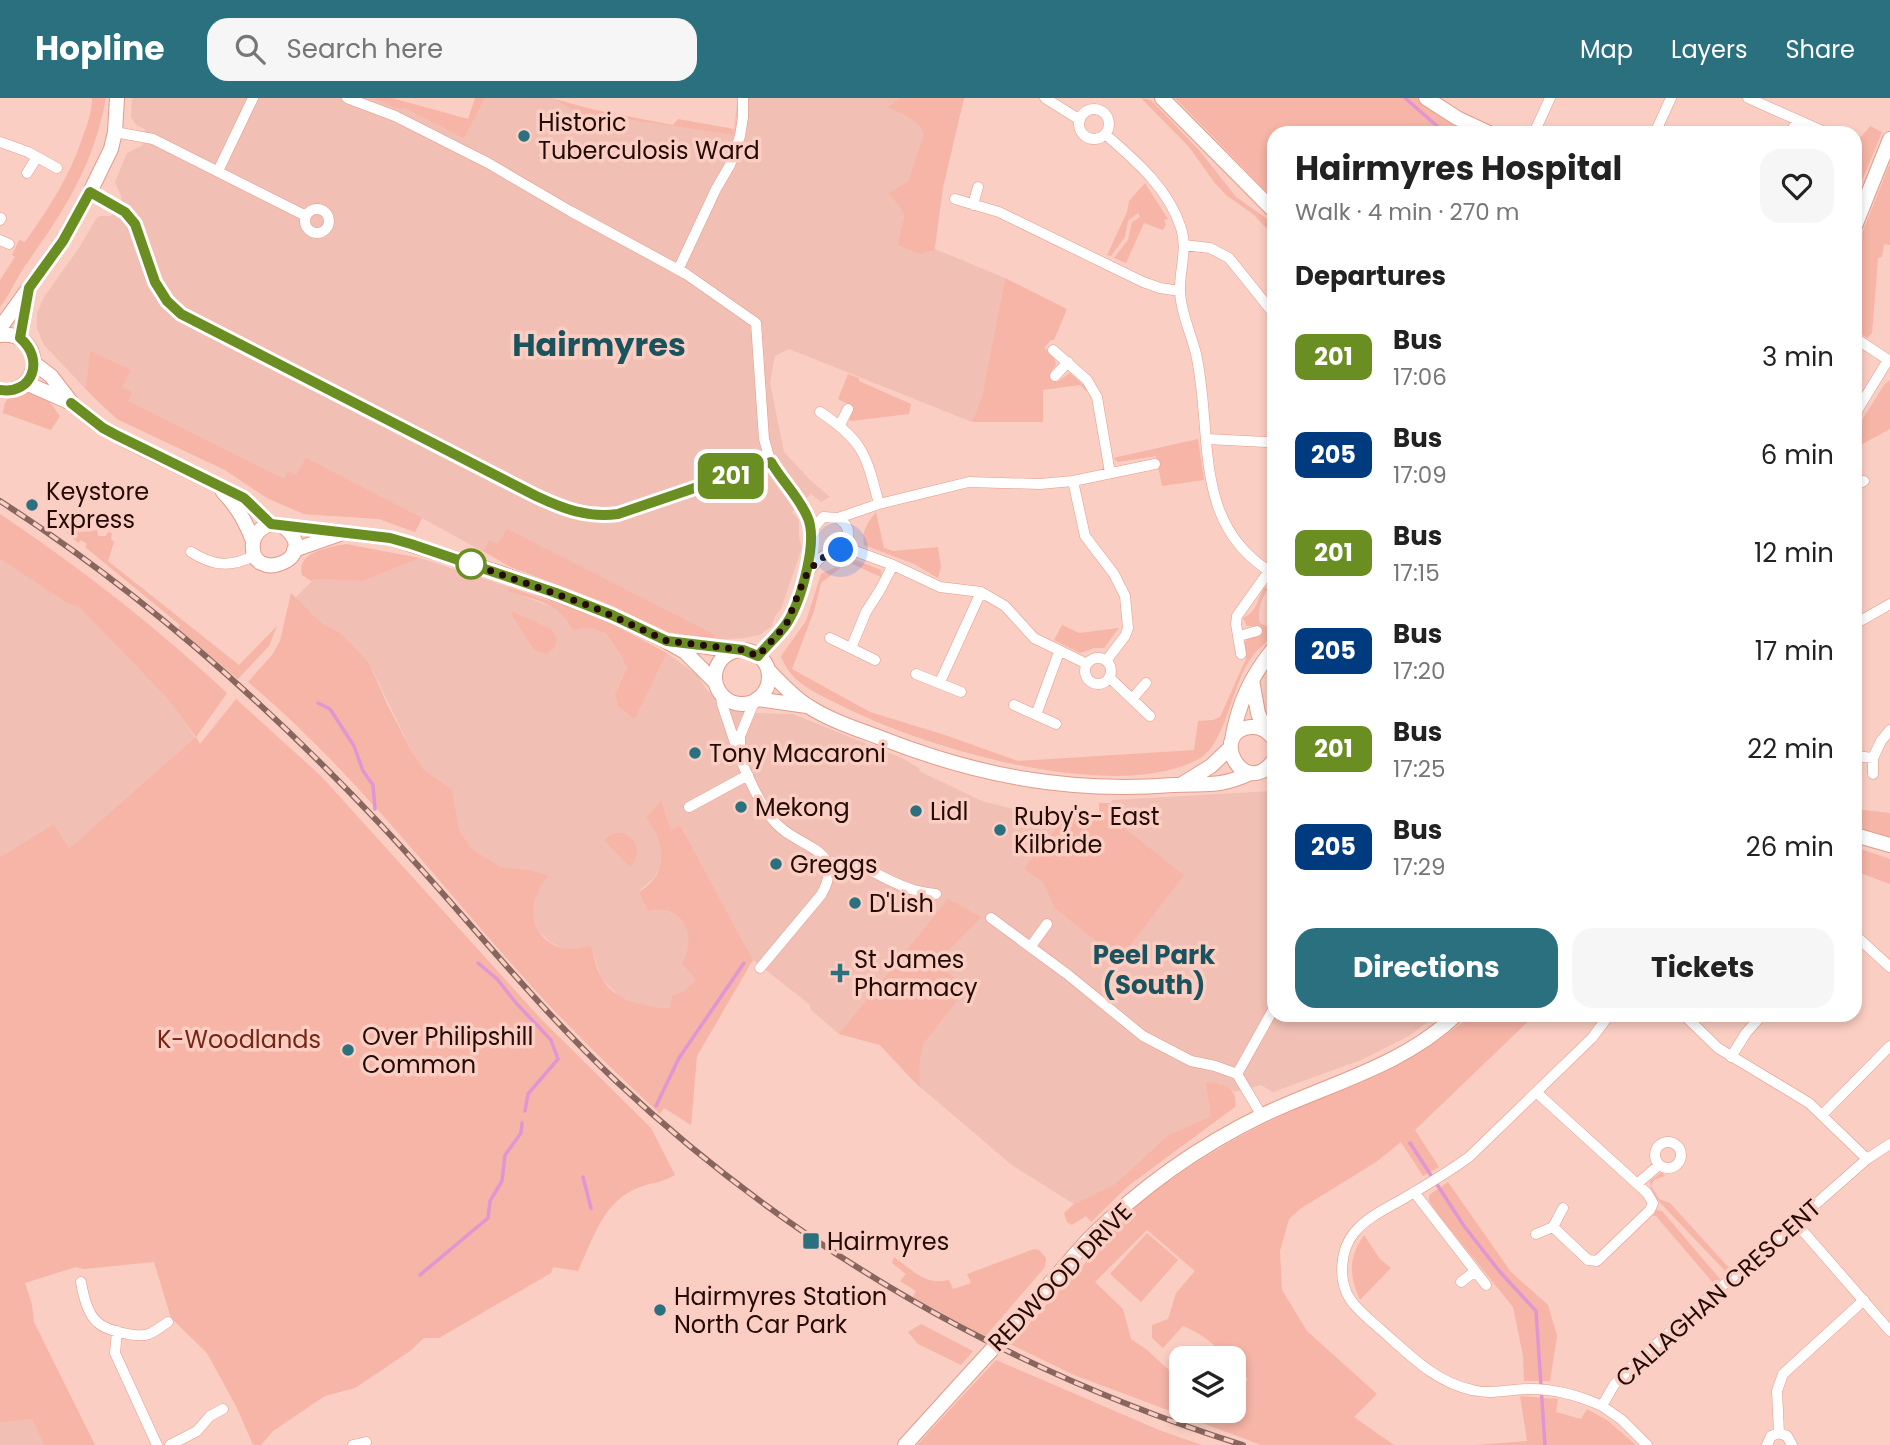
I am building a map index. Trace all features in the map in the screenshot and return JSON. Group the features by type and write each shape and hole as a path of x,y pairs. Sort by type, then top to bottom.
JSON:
{"main road":[{"path":"0,328 63,241 90,192 111,149 117,98"},
{"path":"1162,98 1267,204"},
{"path":"1426,98 1474,126"},
{"path":"1862,209 1890,139"},
{"path":"20,338 29,288"},
{"path":"0,335 20,338 30,349 34,363 26,383 12,390 0,390"},
{"path":"34,363 51,376 71,403"},
{"path":"26,383 71,403 103,428 212,481 244,498 293,537 294,551 289,560 277,566 264,564 254,548 245,520 234,503 212,481"},
{"path":"254,548 259,530 278,525 390,538 500,573 612,615 667,641 685,652 718,689 736,704 756,700 808,706"},
{"path":"294,551 341,534"},
{"path":"667,641 751,652 808,706 855,728 930,757 996,775 1073,787 1130,789 1211,785 1232,781 1267,767"},
{"path":"718,689 717,667 721,660 735,651"},
{"path":"1251,773 1234,762 1231,745 1237,714 1252,680 1267,658"},
{"path":"756,700 767,688 768,670"},
{"path":"1252,680 1258,713 1267,728"},
{"path":"1181,785 1211,766 1240,731 1253,727 1267,732"},
{"path":"1862,837 1890,845"},
{"name":"REDWOOD DRIVE","path":"905,1445 1089,1240 1149,1186 1196,1152 1262,1116 1390,1061 1418,1046 1449,1022"}],"street":[{"path":"218,172 253,98"},
{"path":"346,98 395,116 445,140 678,270 755,323 764,439 780,479 799,501 808,517 813,541 805,577 786,625 758,656"},
{"path":"678,270 730,165 740,136 743,98"},
{"path":"1045,98 1080,120"},
{"path":"1537,126 1550,98"},
{"path":"1658,126 1671,98"},
{"path":"1748,98 1810,126"},
{"path":"1090,110 1103,113 1109,125 1105,134 1096,139 1086,137 1080,130 1080,120 1090,110"},
{"path":"1794,126 1797,120"},
{"path":"115,132 153,139 306,216"},
{"path":"1105,134 1146,171 1177,218 1184,245 1180,291 1186,324 1196,353 1210,474 1222,520 1239,546 1267,570"},
{"path":"0,142 57,168"},
{"path":"27,173 37,157"},
{"path":"973,205 978,187"},
{"path":"90,192 125,212 135,224 155,282 167,301 181,314 568,511 603,516 618,514 771,462"},
{"path":"955,199 999,212 1076,252 1143,282 1180,291"},
{"path":"1184,245 1210,248 1229,258 1267,305"},
{"path":"1862,343 1889,360 1862,403"},
{"path":"1054,349 1093,388 1097,397 1110,472"},
{"path":"1055,376 1068,362"},
{"path":"840,425 848,409"},
{"path":"820,412 852,437 867,460 879,504"},
{"path":"1207,439 1267,442"},
{"path":"799,501 824,517 838,518 879,504 969,482 1040,484 1073,481 1155,464"},
{"path":"1073,481 1085,536 1114,574 1125,596 1128,628 1106,661"},
{"path":"841,550 866,508"},
{"path":"812,530 818,520 824,517"},
{"path":"838,518 844,522 849,534 867,555"},
{"path":"813,541 820,550 829,553"},
{"path":"191,552 217,565 233,564 254,548"},
{"path":"805,577 821,558 829,553 841,550 867,555 940,587 981,592 1005,606 1034,638 1087,664"},
{"path":"851,648 866,612 893,565"},
{"path":"1241,654 1237,616 1267,578"},
{"path":"940,682 981,592"},
{"path":"1862,620 1890,604"},
{"path":"1239,636 1257,631"},
{"path":"830,638 875,660"},
{"path":"1036,715 1059,652"},
{"path":"1095,658 1106,661 1111,667 1110,678 1103,684 1090,682 1085,675 1087,664 1095,658"},
{"path":"916,674 961,692"},
{"path":"1110,678 1150,716"},
{"path":"1132,699 1146,683"},
{"path":"718,689 740,758 774,822 816,850 828,863 827,885 821,895 760,968"},
{"path":"740,758 740,736 756,700"},
{"path":"1014,705 1056,724"},
{"path":"1873,774 1874,758 1881,741 1890,730"},
{"path":"1862,757 1874,758"},
{"path":"689,807 748,775"},
{"path":"828,863 860,865 912,890 936,894"},
{"path":"992,918 1143,1036 1191,1061 1237,1074 1262,1116"},
{"path":"1031,946 1047,924"},
{"path":"1862,941 1890,967"},
{"path":"1237,1074 1267,1021"},
{"name":"CALLAGHAN CRESCENT","path":"1603,1022 1592,1038 1469,1157 1446,1174 1375,1215 1350,1238 1342,1264 1344,1283 1350,1300 1427,1371 1440,1378 1466,1389 1488,1393 1524,1389 1555,1390 1583,1397 1602,1406 1620,1377 1867,1159 1890,1144"},
{"path":"1691,1022 1731,1057 1809,1103 1867,1159"},
{"path":"1731,1057 1756,1022"},
{"path":"1823,1114 1890,1046"},
{"path":"1536,1091 1637,1184 1653,1203 1650,1210 1597,1262 1588,1260 1553,1227"},
{"path":"1637,1184 1659,1165"},
{"path":"1414,1192 1486,1285"},
{"path":"1536,1234 1553,1227 1563,1208"},
{"path":"1795,1223 1890,1331"},
{"path":"1461,1282 1474,1272"},
{"path":"81,1282 83,1297 97,1323 139,1336 151,1333 168,1322"},
{"path":"1779,1433 1777,1391 1783,1374 1864,1300"},
{"path":"117,1331 115,1353 157,1445"},
{"path":"1602,1406 1622,1420 1647,1445"},
{"path":"170,1445 197,1431 210,1416 223,1409"},
{"path":"1767,1445 1771,1436 1779,1433 1787,1436 1792,1445"},
{"path":"353,1445 366,1442"}],"shaded area":[{"path":"132,98 372,98 405,108 464,139 485,98 551,98 599,124 603,116 733,135 738,98 964,98 943,187 935,249 1005,278 982,397 972,422 789,349 775,356 770,383 784,452 830,497 821,502 811,494 792,512 799,520 802,548 781,609 771,627 759,635 745,638 715,640 667,632 611,605 511,567 422,518 415,532 379,519 304,514 267,498 225,470 117,419 44,345 37,329 37,313 44,297 96,219 100,216 111,216 122,198 115,182 127,153 143,145 145,129 136,125 131,117"},
{"path":"420,558 509,587 509,591 564,613 573,630 583,627 598,629 613,640 627,668 615,692 635,719 667,653 697,675 707,690 728,709 793,714 904,759 920,769 919,771 982,801 1017,810 1070,810 1066,817 1099,813 1099,803 1111,803 1112,800 1267,791 1267,1022 1428,1022 1409,1036 1361,1060 1273,1092 1261,1085 1235,1092 1219,1083 1212,1116 1167,1136 1115,1184 1074,1204 1013,1166 912,1080 880,1045 839,1034 811,1010 809,1004 753,960 680,825 671,830 661,800 646,818 661,840 660,867 653,879 639,891 652,910 664,910 676,915 684,923 690,947 685,958 696,980 684,991 672,995 670,1008 642,1006 619,996 601,978 591,945 580,949 564,949 550,942 539,931 533,916 533,901 539,886 548,876 531,870 501,867 472,849 459,830 452,791 424,770 412,752 369,663 342,634 319,621 295,598 314,579 363,581"},
{"path":"0,559 67,603 80,608 166,697 196,738 69,850 54,824 0,857"},
{"path":"32,1419 44,1445 0,1445 0,1423"}],"green space":[{"path":"92,98 106,98 85,166 65,206 0,307 0,280 15,257 12,255 19,240 25,242 65,178 87,126"},
{"path":"372,98 392,98 468,119 475,98 485,98 464,139 405,108 400,109"},
{"path":"551,98 595,110 673,125 678,119 734,129 733,135 603,116 599,124"},
{"path":"901,98 964,98 943,187 934,250 920,254 898,245 905,214 889,193 908,182 924,134 919,124 888,107"},
{"path":"1141,98 1151,100 1199,150 1236,197 1267,219 1267,229 1253,214 1226,195 1189,147"},
{"path":"1175,98 1417,98 1437,113 1463,126 1267,126 1267,192"},
{"path":"1870,126 1882,132 1862,181 1862,136"},
{"path":"1890,163 1890,245 1884,244 1882,257 1878,258 1872,333 1867,338 1862,335 1862,233"},
{"path":"1145,183 1168,219 1164,220 1166,224 1163,230 1144,223 1126,263 1114,258 1128,240 1132,222 1140,217 1138,213 1128,221 1125,237 1111,256 1107,255 1127,212 1129,201"},
{"path":"1005,278 1067,309 1054,340 1044,348 1056,362 1050,373 1057,382 1070,373 1089,390 1086,391 1080,385 1043,390 1043,422 972,422 982,397"},
{"path":"90,351 131,370 122,387 132,392 128,401 284,479 288,471 296,475 306,458 422,518 415,532 379,519 304,514 267,498 225,470 117,419 86,389"},
{"path":"848,374 911,404 909,414 851,421 849,419 854,407 838,399"},
{"path":"1890,380 1890,429 1862,444 1862,420"},
{"path":"28,392 43,396 60,416 51,430 3,413 7,399"},
{"path":"1198,439 1204,480 1162,486 1156,456 1118,462 1113,458"},
{"path":"876,512 884,548 893,551 938,547 941,567 938,578 914,564 864,545 864,531"},
{"path":"0,514 117,599 227,693 196,737 166,697 80,608 67,603 0,559"},
{"path":"71,527 80,532 97,530 98,536 112,533 111,539 114,542 108,561 239,665 277,626 269,646 238,679 178,629 180,625 85,547 87,544 81,540 78,543 67,533"},
{"path":"507,529 715,635 715,640 667,632 611,605 511,567 484,551 489,540 498,544"},
{"path":"346,544 420,558 363,581 311,581 302,575 301,567 309,556 323,549"},
{"path":"853,559 881,570 881,577 848,562 821,583 814,611 792,669 870,712 1018,761 1194,750 1198,721 1220,717 1246,659 1244,644 1247,639 1259,636 1256,626 1247,626 1243,618 1254,608 1265,587 1267,591 1259,614 1260,623 1267,626 1267,641 1249,661 1222,728 1208,752 1199,759 1162,772 1118,776 1069,773 1018,765 919,738 840,705 797,680 781,656 806,621 821,574"},
{"path":"509,587 603,619 667,653 635,719 618,706 615,693 627,668 608,636 594,629 573,630 554,608 508,591"},
{"path":"291,593 319,621 342,634 369,663 412,752 424,770 452,790 459,830 472,849 501,867 531,870 549,876 539,890 534,905 534,919 539,931 548,941 560,947 574,949 591,945 599,973 607,985 622,998 651,1006 670,1008 672,995 684,991 696,980 682,963 689,942 684,924 670,912 648,911 639,892 656,876 661,857 658,837 646,818 661,800 671,830 680,825 753,960 697,1056 691,1125 664,1108 660,1114 588,1045 509,961 365,796 289,718 248,682 272,655 280,641"},
{"path":"513,612 551,629 557,639 554,648 546,654 534,650 512,615"},
{"path":"1062,625 1079,633 1119,628 1104,648 1080,653 1054,640"},
{"name":"K-Woodlands","path":"236,699 321,776 541,1019 651,1128 675,1175 633,1190 613,1205 593,1236 578,1271 553,1267 551,1273 439,1338 424,1338 410,1351 355,1388 325,1396 273,1431 261,1445 253,1445 237,1408 207,1353 171,1318 154,1262 84,1269 76,1267 25,1283 34,1322 95,1445 44,1445 32,1419 0,1423 0,857 54,824 69,849 196,737 200,744"},
{"path":"1099,803 1111,803 1115,821 1184,875 1117,962 1105,948 1055,908 1043,882 1024,869 1065,817 1099,813"},
{"path":"1862,810 1890,813 1890,837 1862,830"},
{"path":"620,833 631,838 636,846 636,856 630,867 604,840 612,834"},
{"path":"1862,849 1890,859 1890,884 1862,874"},
{"path":"948,899 981,917 937,962 966,989 923,1044 919,1066 920,1087 880,1045 839,1034"},
{"path":"1463,1022 1528,1022 1415,1130 1439,1167 1423,1176 1401,1142 1376,1162 1300,1209 1289,1219 1280,1251 1282,1290 1307,1331 1377,1394 1354,1417 1394,1445 1261,1445 1202,1423 1246,1423 1246,1346 1215,1346 1183,1326 1163,1348 1152,1338 1152,1325 1168,1319 1176,1293 1195,1271 1147,1230 1095,1282 1123,1309 1131,1339 1169,1370 1169,1411 1074,1375 1010,1344 1099,1248 1096,1245 1133,1210 1173,1178 1260,1126 1415,1055"},
{"path":"1206,1082 1232,1091 1235,1095 1235,1107 1128,1186 1091,1222 1086,1216 1072,1225 1067,1222 1064,1213 1074,1204 1115,1184 1167,1136 1211,1116"},
{"path":"1662,1172 1665,1176 1654,1180 1651,1186 1659,1199 1670,1203 1730,1269 1726,1272 1651,1193 1650,1181"},
{"path":"1448,1182 1511,1272 1548,1305 1557,1336 1550,1381 1524,1381 1523,1356 1513,1307 1429,1201 1429,1195"},
{"path":"1656,1210 1662,1211 1720,1279 1714,1284 1656,1216 1653,1216"},
{"path":"1147,1233 1178,1260 1141,1302 1110,1274"},
{"path":"1364,1235 1380,1259 1391,1268 1360,1300 1352,1267 1355,1252"},
{"path":"1034,1249 1039,1250 1046,1258 1045,1267 985,1337 913,1297 916,1291 900,1281 906,1274 892,1263 894,1257 926,1279 949,1280 953,1289 971,1283 967,1274"},
{"path":"921,1324 973,1351 961,1365 918,1344 908,1332"},
{"path":"996,1360 1159,1430 1202,1445 917,1445"},
{"path":"1520,1396 1558,1399 1556,1412 1581,1419 1587,1409 1607,1420 1636,1445 1475,1445 1527,1441"}],"waterway":[{"path":"1405,98 1437,126"},
{"path":"318,703 330,709 354,746 363,771 373,785 375,809"},
{"path":"478,963 497,979 551,1040 558,1059 528,1094 525,1111"},
{"path":"656,1106 679,1058 744,963"},
{"path":"420,1275 488,1218 490,1201 502,1181 505,1155 521,1133 522,1123"},
{"path":"1410,1143 1464,1226 1500,1272 1536,1311 1545,1445"},
{"path":"583,1177 591,1208"}],"railway":[{"path":"0,501 102,572 247,692 380,824 585,1051 685,1142 757,1198 832,1251 909,1299 989,1342 1072,1381 1243,1445"}],"bus line":[{"name":"201","path":"0,390 20,387 30,377 33,355 20,338 29,288 63,241 90,192 114,204 135,224 155,282 167,301 181,314 536,496 568,511 603,516 618,514 771,462 808,517 813,541 805,577 786,625 758,656 743,650 667,641 556,593 411,544 390,538 271,524 244,498 103,428 71,403"}],"place":[{"name":"Historic Tuberculosis Ward","path":"524,136"},
{"name":"Keystore Express","path":"32,505"},
{"name":"Tony Macaroni","path":"695,753"},
{"name":"Mekong","path":"741,807"},
{"name":"Lidl","path":"916,811"},
{"name":"Ruby's- East Kilbride","path":"1000,830"},
{"name":"Greggs","path":"776,864"},
{"name":"D'Lish","path":"855,903"},
{"name":"St James Pharmacy","path":"840,973"},
{"name":"Over Philipshill Common","path":"348,1050"},
{"name":"Hairmyres","path":"811,1241"},
{"name":"Hairmyres Station North Car Park","path":"660,1310"}],"district":[{"name":"Hairmyres","path":"599,344"},
{"name":"Peel Park (South)","path":"1154,970"}],"route":[{"path":"471,564 463,561 593,607 667,641 743,650 758,656 786,625 805,577 815,564 829,553 841,550"}]}
